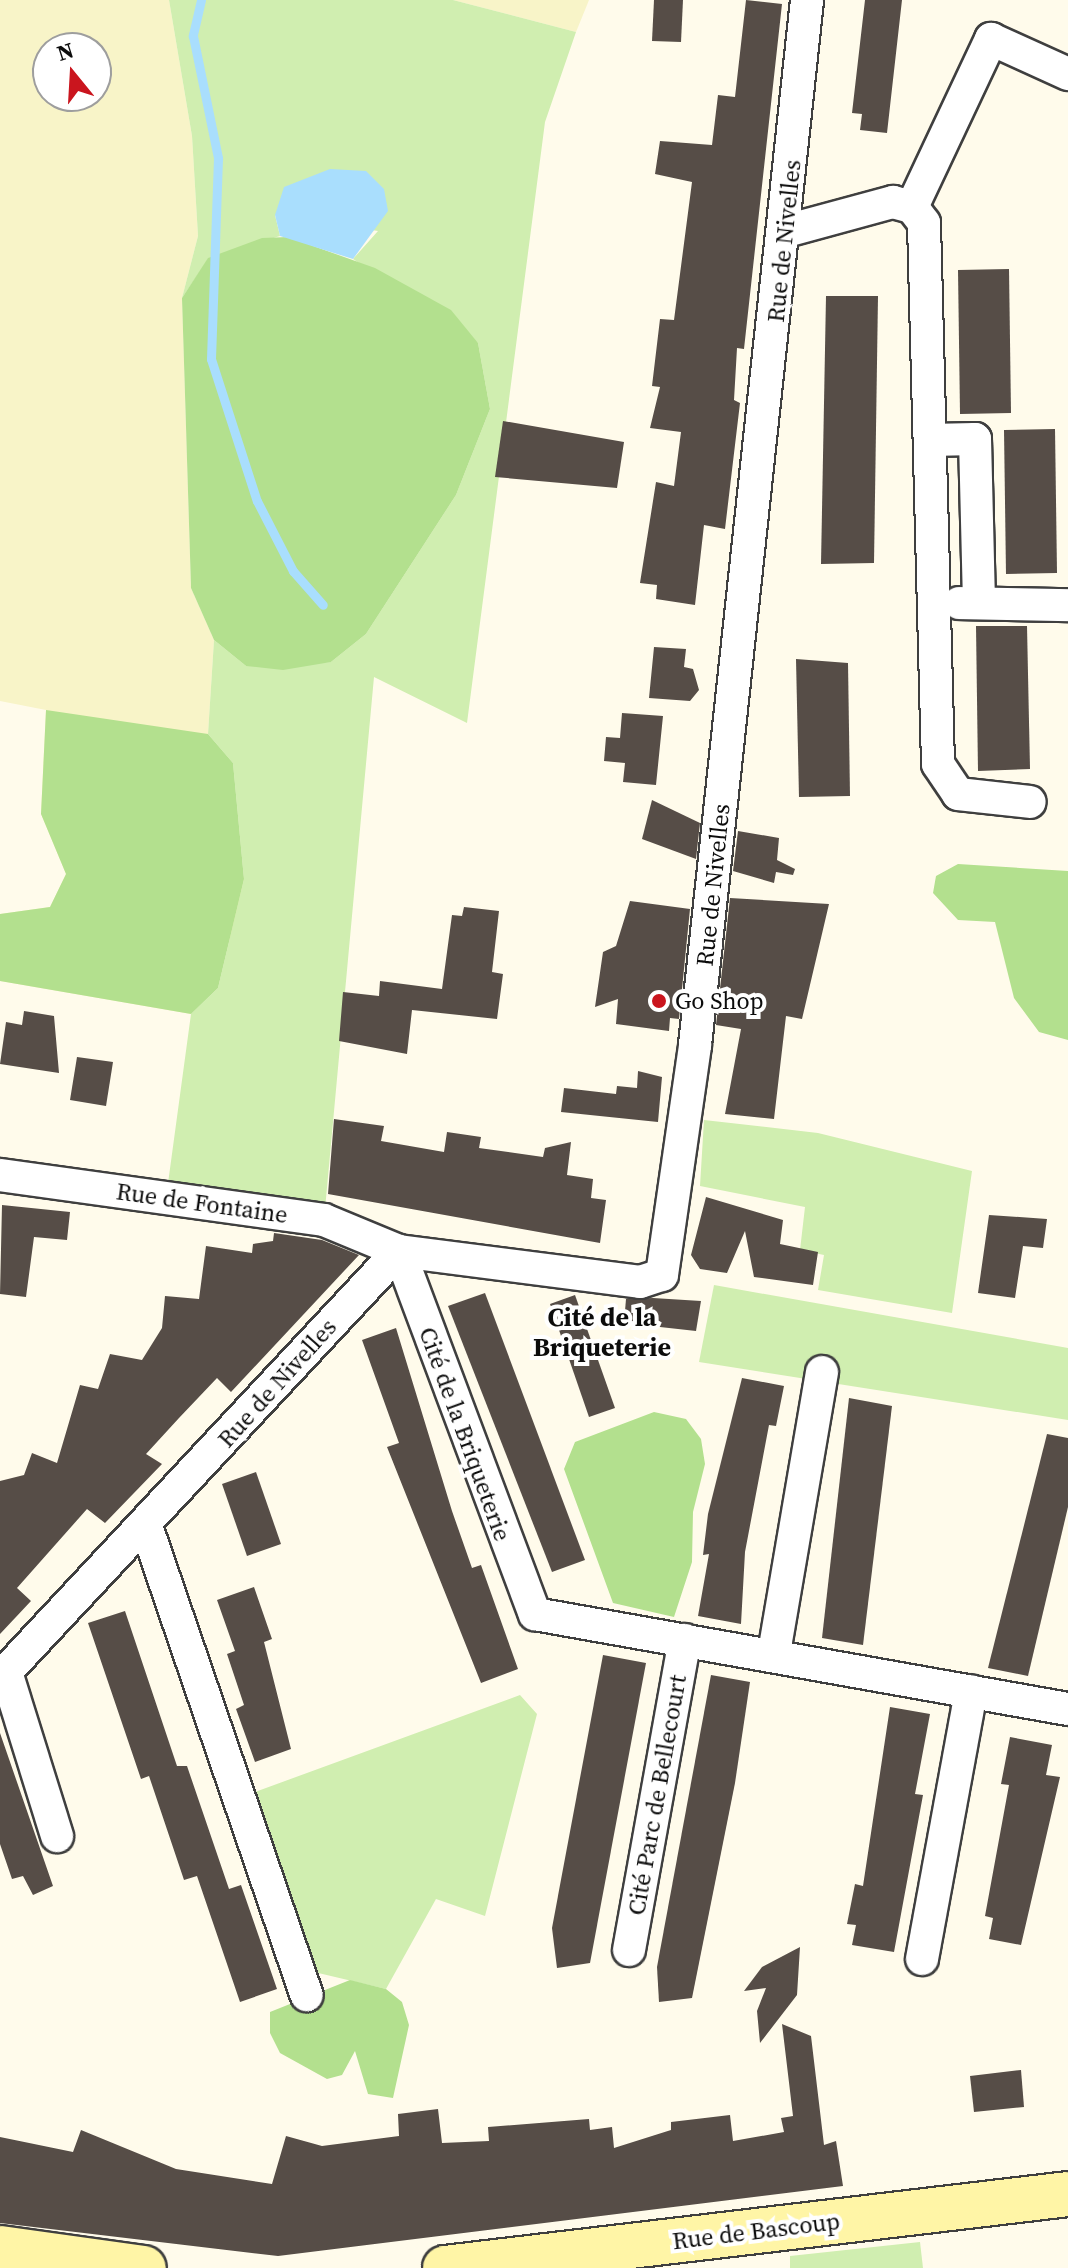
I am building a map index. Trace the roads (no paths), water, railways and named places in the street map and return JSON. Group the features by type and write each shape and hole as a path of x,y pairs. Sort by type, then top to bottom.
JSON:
{"main road":[{"name":"Rue de Bascoup","path":"445,2268 1068,2194"},
{"path":"18,2256 144,2268"}],"street":[{"name":"Rue de Nivelles","path":"3,1675 146,1526 399,1251 640,1282 662,1275 695,1045 786,231 807,0"},
{"path":"1030,802 968,798 943,780 925,236 912,207 991,39 1068,74"},
{"path":"786,231 893,202 912,207"},
{"path":"930,440 975,439 979,603"},
{"path":"935,602 1068,605"},
{"name":"Rue de Fontaine","path":"0,1175 324,1220 399,1251"},
{"name":"Cité de la Briqueterie","path":"399,1251 535,1614"},
{"path":"774,1653 822,1372"},
{"path":"146,1526 307,1995"},
{"name":"Cité Parc de Bellecourt","path":"535,1614 774,1653 1068,1709"},
{"name":"Cité Parc de Bellecourt","path":"629,1950 685,1640"},
{"path":"3,1675 57,1836"},
{"path":"922,1959 971,1691"}],"water":[{"path":"330,169 366,171 384,189 388,211 353,259 280,236 275,215 284,187"}],"waterway":[{"path":"201,0 193,36 218,158 211,359 257,501 293,571 323,605"}],"place":[{"name":"Go Shop","path":"659,1001"}],"district":[{"name":"Cité de la Briqueterie","path":"602,1333"}]}
